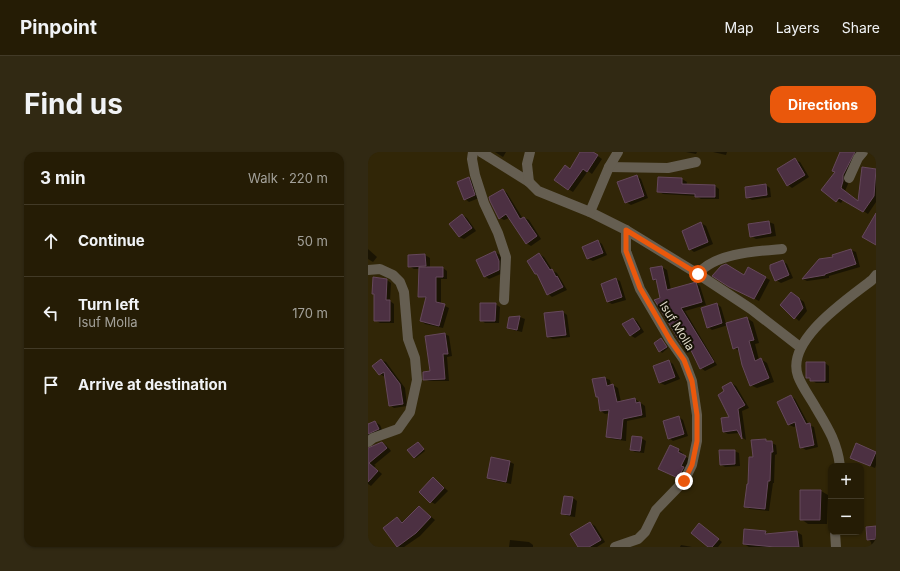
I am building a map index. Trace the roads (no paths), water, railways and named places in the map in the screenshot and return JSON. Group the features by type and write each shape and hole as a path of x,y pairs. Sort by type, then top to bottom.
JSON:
{"street":[{"path":"473,152 472,159 475,175 484,203 498,233 506,257 504,300"},
{"path":"481,152 529,182 538,191 590,212 626,230 698,274 751,309 800,347"},
{"path":"529,182 527,164 530,152"},
{"path":"590,212 608,167 618,152"},
{"path":"849,178 858,158 863,152"},
{"path":"608,167 668,168 696,162"},
{"name":"Isuf Molla","path":"615,547 638,539 645,532 656,510 684,481 692,465 697,441 697,415 692,381 684,360 670,340 640,288 626,251 626,230"},
{"path":"698,274 703,268 716,261 736,255 782,249"},
{"path":"368,270 380,269 393,275 400,282 404,292 408,340 415,358 417,380 410,412 398,430 372,438 368,442"},
{"path":"840,463 838,451 830,433 797,375 796,360 800,347 818,324 872,280 876,275"},
{"path":"835,535 836,547"}]}
